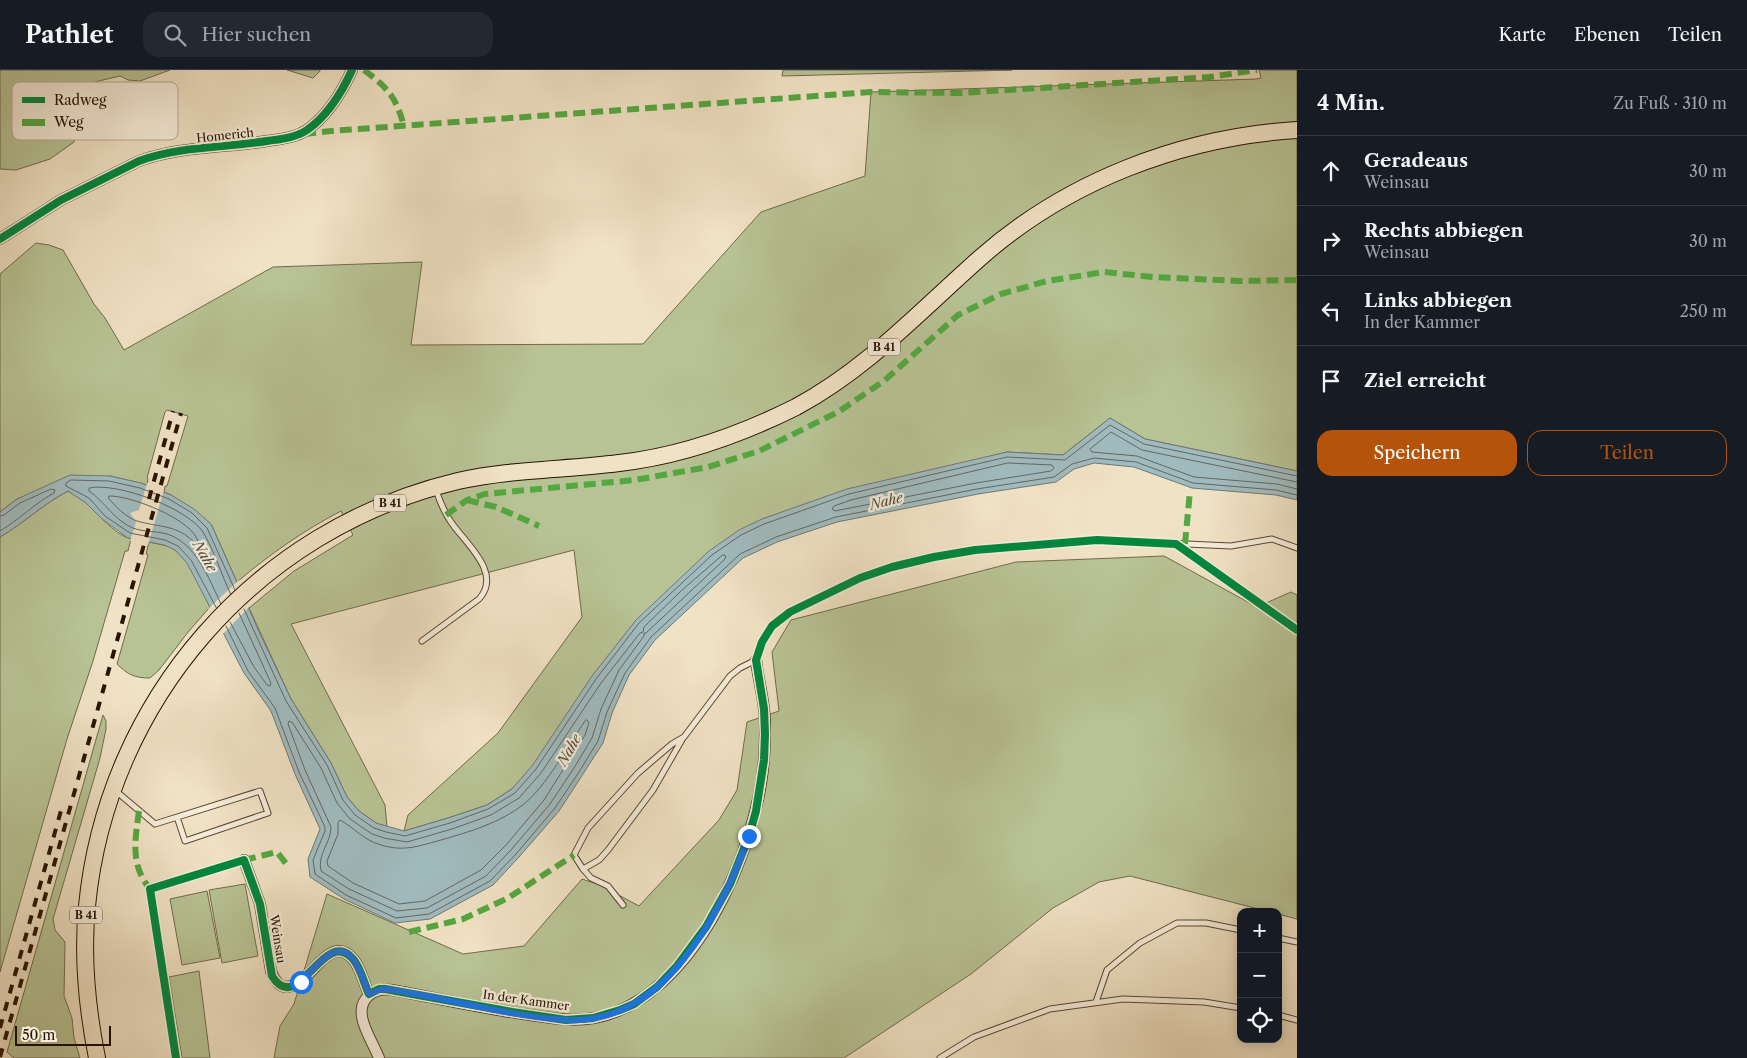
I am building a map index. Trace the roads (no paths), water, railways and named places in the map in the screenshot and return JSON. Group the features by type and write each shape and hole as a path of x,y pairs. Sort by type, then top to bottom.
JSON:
{"main road":[{"name":"B 41","path":"97,1058 88,998 85,938 86,910 94,853 112,789 142,722 170,678 205,632 245,592 286,560 347,523 375,509 461,480 531,470 617,464 699,446 752,428 802,403 854,370 901,332 1001,240 1046,208 1071,194 1118,172 1166,155 1223,140 1297,130"}],"street":[{"name":"Homerich","path":"0,239 61,200 152,156 171,152 242,145 297,135 307,130 326,112 346,84 352,70"},
{"name":"In der Kammer","path":"369,994 385,989 512,1012 566,1020 580,1020 600,1016 634,1004 657,987 692,946 719,906 749,836 760,786 765,734 764,709 756,660"},
{"name":"Weinsau","path":"244,860 260,904 272,976 275,980 284,986 297,985 326,956 339,952 349,955 355,962 369,994"},
{"path":"369,994 362,1006 362,1016 379,1058"}],"lane":[{"path":"422,641 479,599 484,594 487,579 483,564 445,513 435,488"},
{"path":"582,869 599,860 608,850 653,790 677,752 684,737 730,676 740,668 756,660 766,634 780,618 860,578 892,567 934,557 985,549 1097,540 1231,546 1272,539 1297,548"},
{"path":"623,905 608,886 591,878 582,869 574,855 588,828 638,773 672,744 684,737"},
{"path":"112,789 156,824 177,817 260,790 268,814 185,841 177,817"},
{"path":"176,1058 150,889 244,860"},
{"path":"1096,1002 1107,970 1140,944 1177,923 1206,923 1237,929"},
{"path":"1282,939 1297,942"},
{"path":"940,1058 974,1037 1050,1009 1123,999 1204,1002 1237,1007"},
{"path":"1282,1016 1297,1020"}],"water":[{"name":"Nahe","path":"1110,418 1145,439 1297,471 1297,500 1276,495 1192,488 1134,467 1094,463 1074,469 1056,482 978,494 837,522 777,542 743,558 655,640 629,675 612,713 603,743 559,811 493,885 430,919 395,923 344,899 310,877 308,859 320,829 295,774 271,711 244,673 187,563 175,550 164,545 128,538 102,519 86,503 68,491 0,537 0,512 17,499 70,475 110,476 141,483 171,495 194,509 211,524 291,699 331,763 347,797 359,811 376,823 404,831 487,805 512,789 532,766 592,676 636,620 709,551 739,530 762,519 847,489 1007,452 1063,455"}],"railway":[{"path":"149,499 173,411"},
{"path":"0,1057 181,413"},
{"path":"0,1028 62,807"}]}
